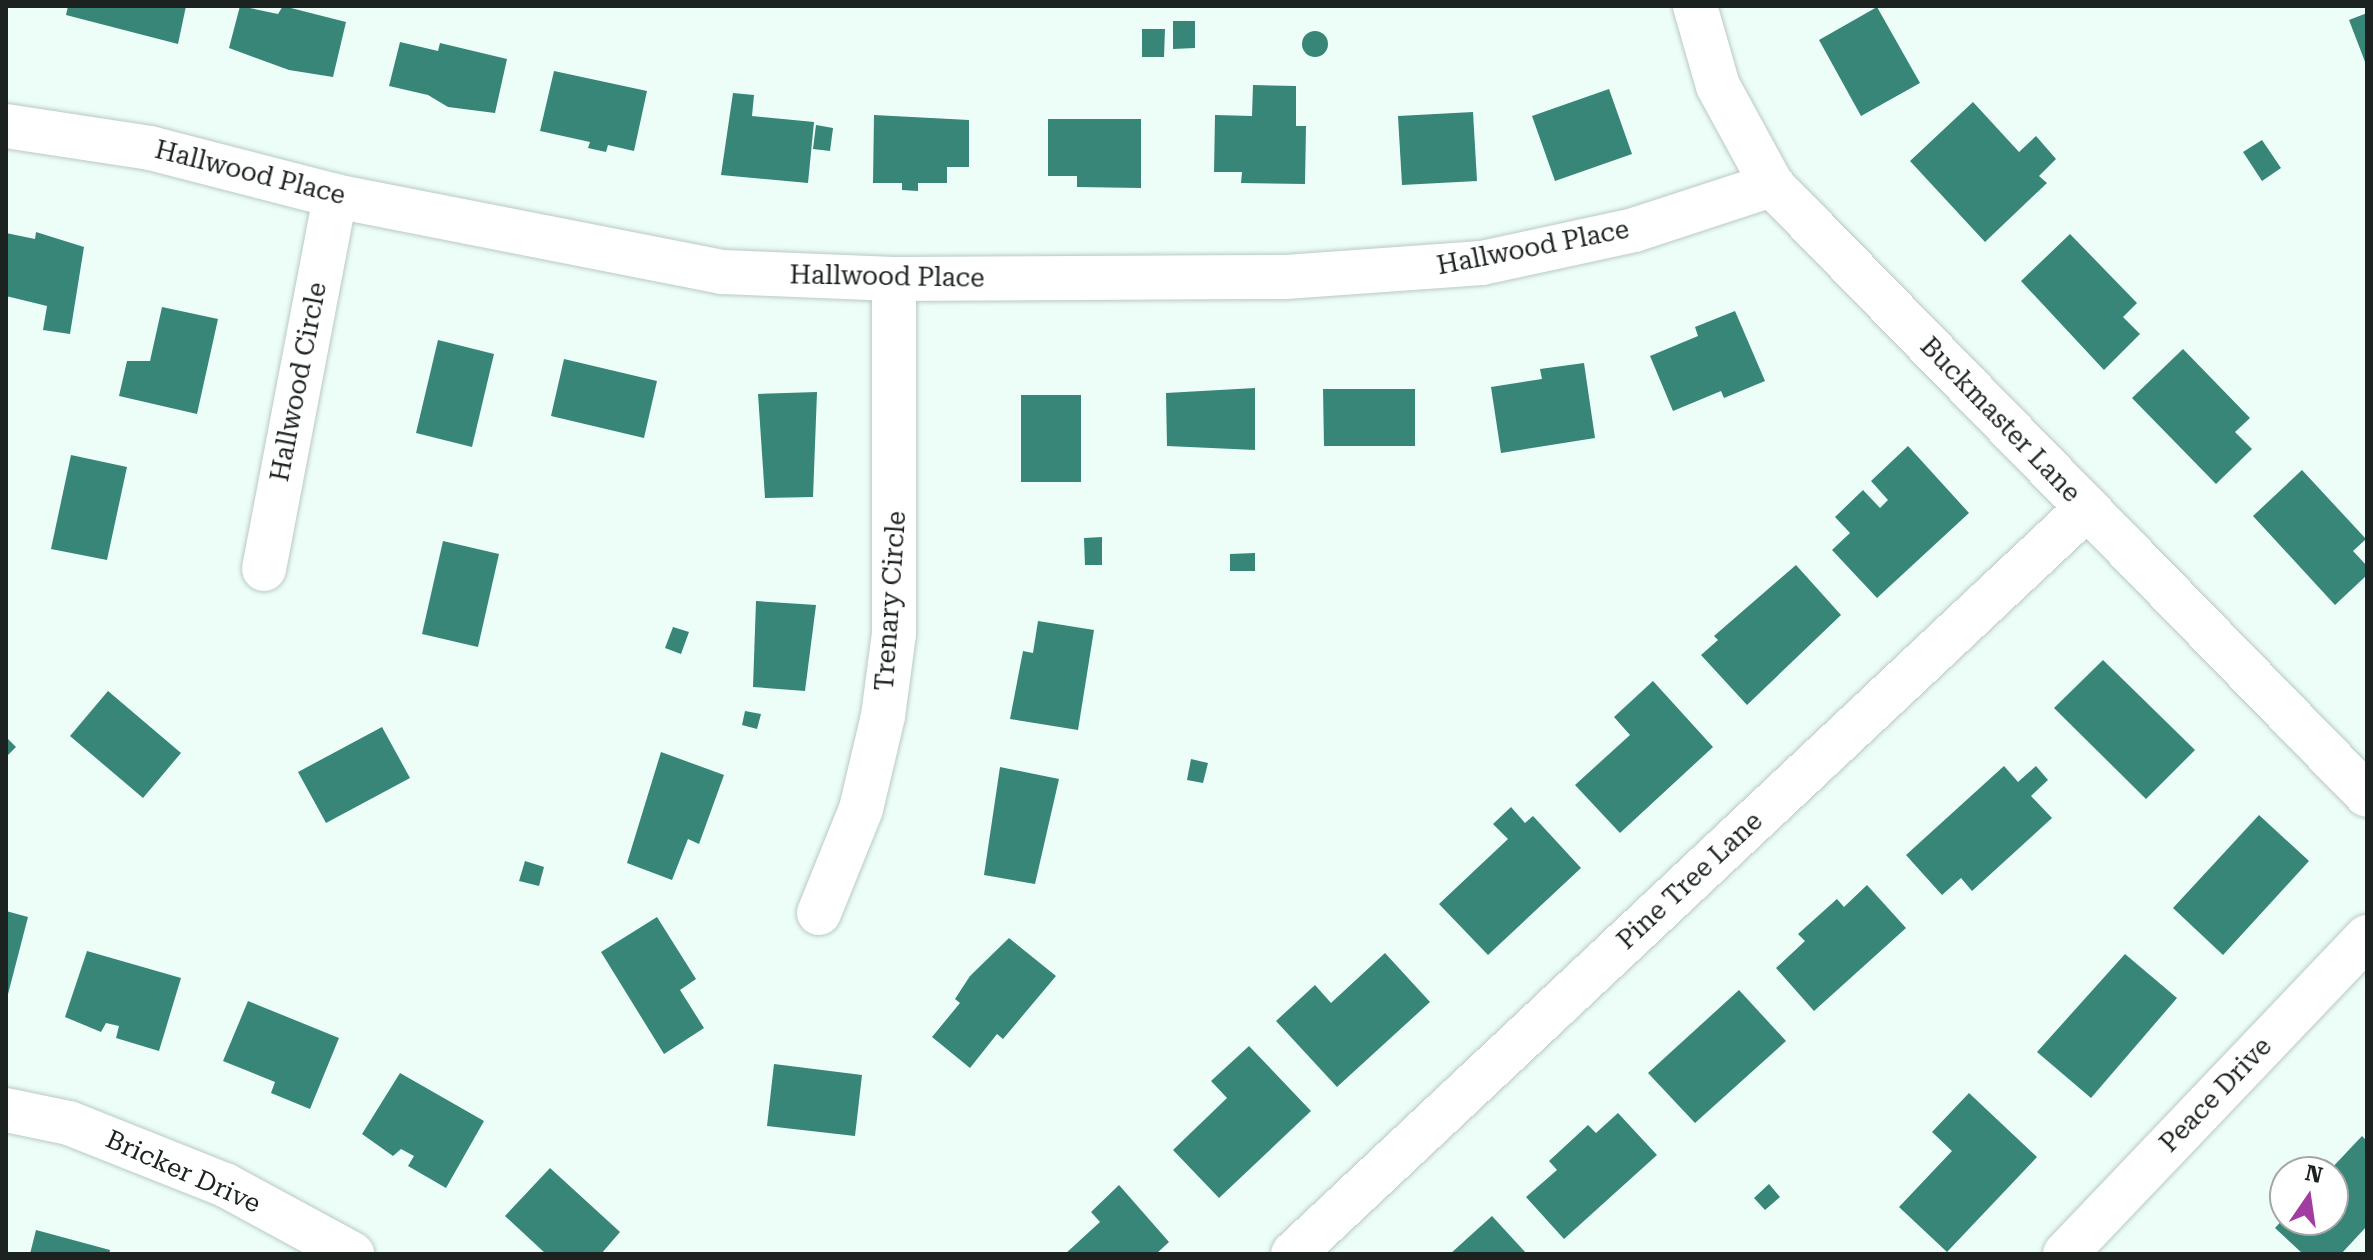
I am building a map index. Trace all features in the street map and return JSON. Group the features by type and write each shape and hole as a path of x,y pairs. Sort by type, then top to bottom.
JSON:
{"street":[{"name":"Buckmaster Lane","path":"1695,6 1718,86 1772,185 2367,795"},
{"name":"Hallwood Place","path":"6,126 150,148 335,196 722,272 894,279 1286,277 1482,263 1634,230 1772,185"},
{"name":"Hallwood Circle","path":"264,569 335,196"},
{"name":"Trenary Circle","path":"819,913 861,809 883,716 894,634 894,279"},
{"name":"Pine Tree Lane","path":"1293,1254 2086,509"},
{"name":"Peace Drive","path":"2065,1254 2367,937"},
{"name":"Bricker Drive","path":"6,1110 69,1123 225,1185 352,1254"}],"building":[{"path":"68,6 186,6 178,44 66,15"},
{"path":"240,6 278,14 283,6 346,22 333,77 289,70 229,48"},
{"path":"1877,7 1920,83 1861,116 1819,40"},
{"path":"2367,13 2367,67 2349,20"},
{"path":"1173,21 1195,21 1195,48 1173,49"},
{"path":"1142,29 1165,29 1164,57 1142,57"},
{"path":"1315,31 1324,35 1328,44 1324,53 1315,57 1306,53 1302,44 1306,35"},
{"path":"400,42 438,51 440,43 507,59 495,113 448,107 428,95 389,86"},
{"path":"554,71 647,91 634,151 608,145 606,152 588,148 590,142 540,131"},
{"path":"1253,85 1296,86 1296,126 1306,126 1305,184 1241,183 1242,172 1214,172 1215,115 1252,116"},
{"path":"1609,89 1632,154 1555,181 1532,116"},
{"path":"733,93 754,95 752,116 814,122 808,183 721,175"},
{"path":"1973,102 2019,152 2036,136 2056,159 2039,176 2047,183 1985,242 1910,161"},
{"path":"1473,112 1477,181 1402,185 1398,116"},
{"path":"874,115 969,120 969,167 947,167 947,183 918,183 918,191 902,190 902,183 873,183"},
{"path":"1048,119 1141,119 1141,188 1077,187 1077,176 1048,176"},
{"path":"816,125 833,128 830,151 813,149"},
{"path":"2262,140 2281,168 2262,181 2243,152"},
{"path":"36,232 84,247 70,334 43,330 47,306 6,296 6,233 35,239"},
{"path":"2070,234 2137,303 2123,317 2140,334 2104,370 2021,281"},
{"path":"162,307 218,319 197,414 119,396 127,361 150,361"},
{"path":"1735,311 1765,381 1724,398 1721,391 1673,411 1650,356 1698,336 1695,327"},
{"path":"438,340 494,354 472,447 416,433"},
{"path":"2183,349 2250,418 2235,432 2252,449 2216,484 2132,398"},
{"path":"564,359 657,381 644,438 551,416"},
{"path":"1584,363 1595,438 1501,453 1491,387 1542,379 1540,369"},
{"path":"1255,388 1255,450 1167,446 1166,393"},
{"path":"1323,389 1415,389 1415,446 1324,446"},
{"path":"817,392 813,497 765,498 758,394"},
{"path":"1021,395 1081,395 1081,482 1021,482"},
{"path":"1908,446 1969,513 1877,598 1832,550 1850,533 1835,517 1863,490 1880,508 1888,500 1871,481"},
{"path":"71,455 127,467 107,560 51,549"},
{"path":"2302,470 2366,539 2353,551 2367,566 2367,575 2335,605 2253,516"},
{"path":"1102,537 1102,565 1085,565 1084,538"},
{"path":"443,541 499,554 478,647 422,634"},
{"path":"1255,553 1255,571 1230,571 1230,554"},
{"path":"1796,565 1841,615 1747,705 1701,655 1718,640 1714,636"},
{"path":"756,601 816,605 805,691 753,687"},
{"path":"1038,621 1094,630 1078,730 1010,719 1023,651 1033,653"},
{"path":"673,627 689,632 681,654 665,648"},
{"path":"2103,660 2195,750 2146,799 2054,708"},
{"path":"1653,681 1713,747 1620,833 1575,785 1630,735 1614,717"},
{"path":"108,691 181,753 143,798 70,736"},
{"path":"745,711 761,714 757,729 742,725"},
{"path":"382,727 410,778 326,823 298,772"},
{"path":"6,737 16,747 6,757"},
{"path":"661,752 724,775 699,844 688,839 672,880 627,863"},
{"path":"1191,759 1208,763 1203,783 1187,780"},
{"path":"2004,766 2018,782 2036,766 2048,780 2031,796 2052,818 1972,891 1961,878 1942,895 1906,855"},
{"path":"1000,767 1059,779 1035,884 984,875"},
{"path":"1511,807 1525,823 1533,816 1581,868 1488,955 1439,904 1508,839 1493,824"},
{"path":"2259,815 2309,861 2223,955 2173,908"},
{"path":"525,861 544,867 539,886 519,881"},
{"path":"1867,885 1906,928 1814,1011 1776,968 1805,941 1798,934 1837,899 1844,907"},
{"path":"6,911 28,917 7,998 6,998"},
{"path":"657,917 696,979 680,990 704,1028 664,1054 601,952"},
{"path":"1009,938 1056,976 1003,1039 997,1034 970,1068 932,1037 960,1003 955,999 970,976"},
{"path":"87,951 181,978 159,1051 116,1038 119,1026 106,1023 101,1032 65,1017"},
{"path":"1385,953 1430,1002 1337,1087 1276,1021 1315,985 1331,1003"},
{"path":"2125,954 2177,998 2091,1098 2037,1052"},
{"path":"1739,990 1786,1041 1695,1123 1648,1073"},
{"path":"248,1001 339,1038 310,1109 271,1093 275,1082 223,1061"},
{"path":"1249,1046 1311,1111 1219,1198 1173,1150 1227,1098 1211,1081"},
{"path":"774,1064 862,1075 855,1136 767,1126"},
{"path":"400,1073 484,1121 446,1188 408,1166 414,1156 401,1149 393,1156 362,1134"},
{"path":"1969,1093 2037,1157 1947,1252 1899,1207 1952,1151 1932,1132"},
{"path":"1618,1113 1657,1155 1564,1239 1526,1197 1557,1170 1549,1161 1588,1125 1596,1133"},
{"path":"2362,1136 2367,1141 2367,1226 2341,1254 2303,1254 2284,1236 2349,1236 2349,1156 2343,1156"},
{"path":"550,1168 620,1232 601,1254 546,1254 505,1216"},
{"path":"1769,1184 1780,1197 1765,1210 1754,1198"},
{"path":"1119,1185 1169,1242 1156,1254 1065,1254 1100,1222 1091,1212"},
{"path":"1492,1216 1527,1254 1450,1254"},
{"path":"36,1230 110,1250 109,1254 30,1254"}]}
